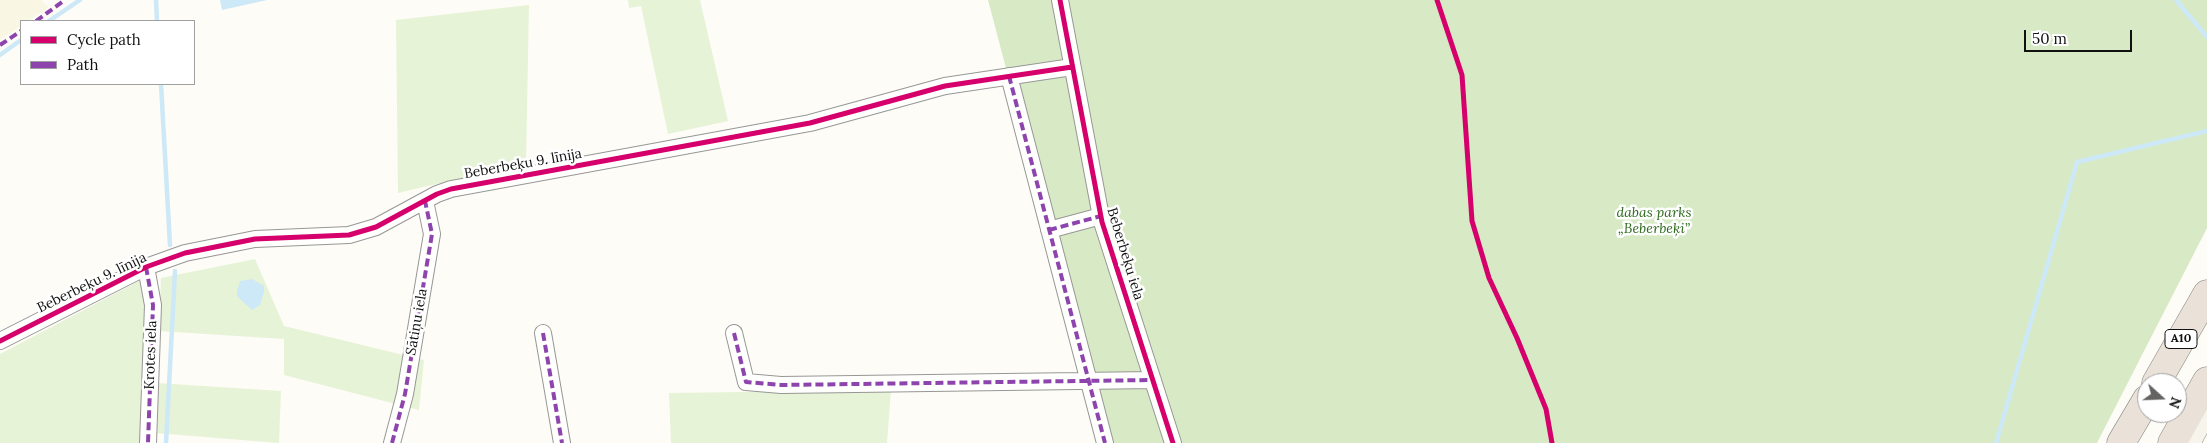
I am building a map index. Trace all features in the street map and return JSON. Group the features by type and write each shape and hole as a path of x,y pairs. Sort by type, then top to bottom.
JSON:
{"highway":[{"name":"A10","path":"2162,373 2207,294"},
{"path":"2172,443 2207,381"},
{"path":"2121,443 2137,416"}],"street":[{"name":"Beberbeķu iela","path":"1060,0 1101,216 1173,443"},
{"name":"Beberbeķu 9. līnija","path":"0,341 146,267 185,253 255,239 349,236 376,227 451,189 810,123 945,86 1072,67"},
{"path":"1009,76 1105,443"},
{"name":"Sātiņu iela","path":"392,443 405,394 432,234 425,201"},
{"path":"1049,230 1101,216"},
{"name":"Krotes iela","path":"146,267 153,305 148,443"},
{"path":"543,333 562,443"},
{"path":"734,333 746,382 781,385 1153,380"},
{"path":"2188,443 2207,408"}],"shaded area":[{"path":"0,0 41,0 49,7 30,20 20,20 20,27 0,40"}],"green space":[{"path":"628,0 700,0 728,121 668,134 641,6 629,8"},
{"name":"dabas parks „Beberbeķi”","path":"988,0 2207,0 2207,228 2097,443 1105,443"},
{"path":"529,5 526,163 398,193 396,20"},
{"path":"255,259 284,326 424,360 419,410 284,375 284,339 159,331 161,278"},
{"path":"141,280 147,297 141,443 0,443 0,354"},
{"path":"157,383 281,391 279,443 155,433"},
{"path":"891,390 887,443 671,443 669,393"}],"water":[{"path":"220,0 267,0 222,10"},
{"path":"252,279 264,286 264,292 260,305 252,310 237,296 237,291 240,281"}],"waterway":[{"path":"50,20 80,0"},
{"path":"156,0 157,20"},
{"path":"2176,0 2207,37"},
{"path":"0,55 20,41"},
{"path":"161,85 170,245"},
{"path":"1996,443 2077,162 2207,131"},
{"path":"166,443 175,271"}],"marked path":[{"path":"37,20 65,0"},
{"path":"0,45 20,32"},
{"path":"1009,76 1105,443"},
{"path":"392,443 405,394 432,234 425,201"},
{"path":"1049,230 1101,216"},
{"path":"146,267 153,305 148,443"},
{"path":"543,333 562,443"},
{"path":"734,333 746,382 781,385 1153,380"}],"cycle path":[{"path":"1060,0 1102,222 1173,443"},
{"path":"1437,0 1462,75 1472,221 1489,278 1517,338 1546,409 1552,443"},
{"path":"0,341 146,267 185,253 255,239 349,235 376,227 437,194 451,189 810,123 945,86 1072,67"}]}
